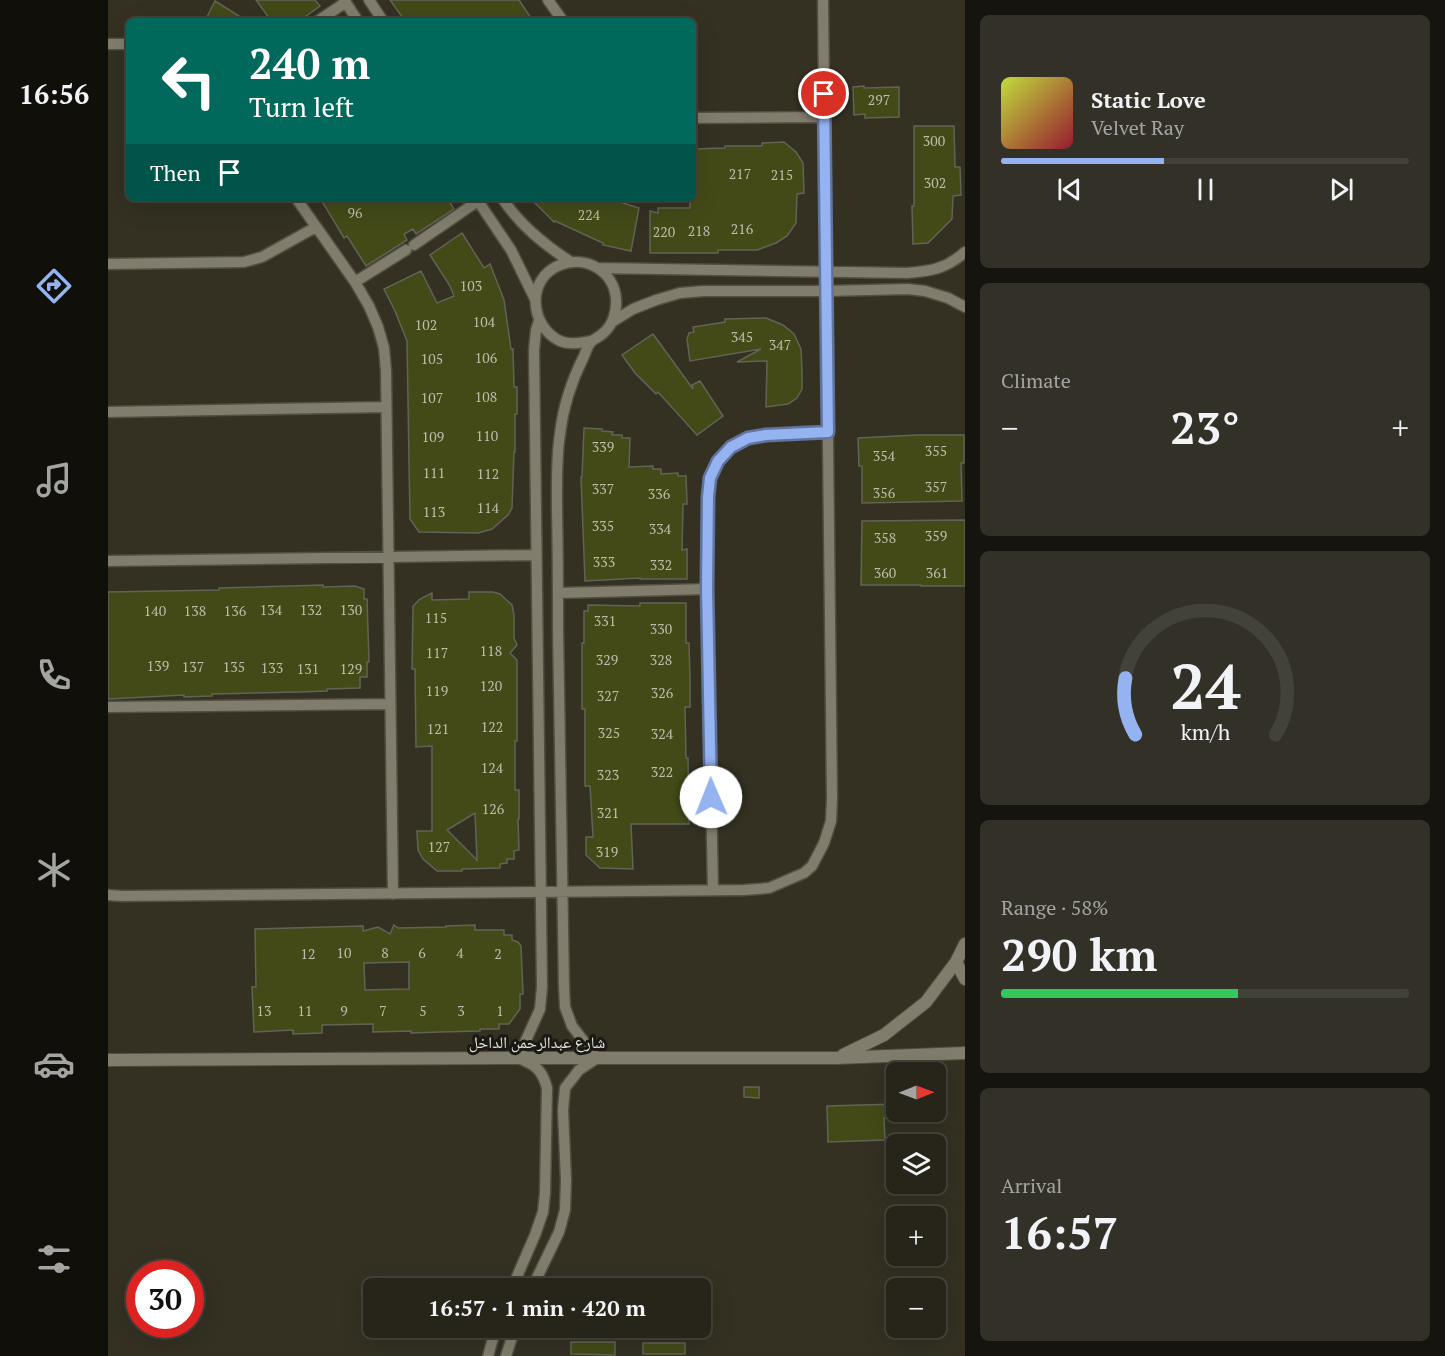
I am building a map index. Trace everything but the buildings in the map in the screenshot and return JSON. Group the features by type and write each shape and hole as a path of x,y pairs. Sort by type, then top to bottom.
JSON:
{"street":[{"path":"369,0 381,18"},
{"path":"549,0 560,18"},
{"path":"108,895 393,894 769,888 804,873 812,866 820,853 831,821 823,0"},
{"path":"322,18 345,1 356,18"},
{"path":"108,44 126,44"},
{"path":"696,118 824,117"},
{"path":"298,201 355,282 369,306 384,348 393,894"},
{"path":"355,282 476,201"},
{"path":"478,201 511,250 535,300"},
{"path":"504,201 529,231 549,248 571,262"},
{"path":"108,264 244,262 262,257 316,227"},
{"path":"598,268 907,273 933,270 949,264 965,252"},
{"path":"571,262 585,262 598,268 609,278 616,292 617,307 612,322 603,334 591,341 576,344 561,341 548,333 539,321 535,300 538,286 546,274 557,266 571,262"},
{"path":"612,322 633,309 656,300 704,291 908,289 948,298 965,307"},
{"path":"516,1278 543,1212 545,1193 546,1088 544,1076 534,1065 518,1058 540,1009 542,987 534,350 539,321"},
{"path":"537,1278 559,1232 565,1210 563,1110 565,1088 579,1070 597,1058 572,1026 565,1006 558,593 557,466 560,434 570,391 591,341"},
{"path":"108,412 386,407"},
{"path":"713,890 707,588 710,478 718,461 731,447 748,438 828,432"},
{"path":"108,561 536,555"},
{"path":"558,593 707,588"},
{"path":"108,707 390,704"},
{"path":"836,1058 884,1035 926,1002 956,962 965,944"},
{"path":"956,962 965,979"},
{"name":"شارع عبدالرحمن الداخل","path":"108,1060 836,1058 965,1053"},
{"path":"488,1356 493,1338"},
{"path":"506,1356 512,1338"}],"route":[{"path":"711,797 707,588 710,478 718,461 731,447 748,438 828,432 824,94"}]}
